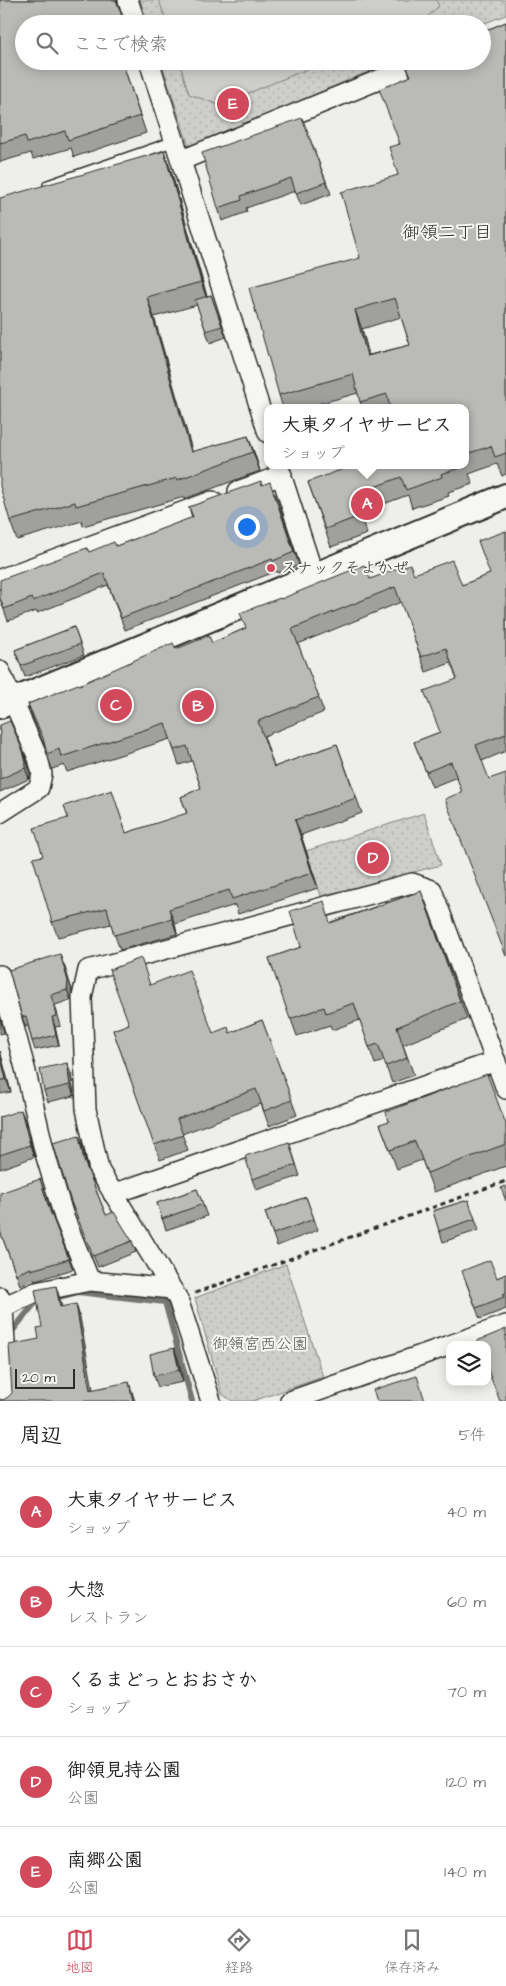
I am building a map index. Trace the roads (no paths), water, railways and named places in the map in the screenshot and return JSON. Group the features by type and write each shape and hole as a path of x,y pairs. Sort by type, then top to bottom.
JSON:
{"street":[{"path":"128,0 133,15"},
{"path":"152,70 264,420"},
{"path":"182,160 403,70"},
{"path":"0,579 280,470 314,576"},
{"path":"7,703 506,496"},
{"path":"0,671 7,703 38,758 42,774 39,788 0,813"},
{"path":"211,1401 175,1294 99,1170 86,1109 82,997 88,970 412,883 432,890 506,1089"},
{"path":"0,975 26,1068 44,1150 64,1217 90,1281"},
{"path":"113,1194 496,1061"},
{"path":"6,1401 2,1353 4,1337 2,1302 36,1292 90,1281 175,1294"},
{"path":"461,1341 506,1325"},
{"path":"290,1401 446,1346"}],"lane":[{"path":"41,187 176,140"}],"waterway":[{"path":"9,1335 35,1303 78,1292 165,1302 192,1401"}],"place":[{"name":"南郷公園","path":"233,104"},
{"name":"大東タイヤサービス","path":"367,504"},
{"name":"スナックそよかぜ","path":"271,568"},
{"name":"くるまどっとおおさか","path":"116,705"},
{"name":"大惣","path":"198,706"},
{"name":"御領見持公園","path":"373,858"}],"district":[{"name":"御領二丁目","path":"447,232"}],"park label":[{"name":"御領宮西公園","path":"260,1344"}]}
